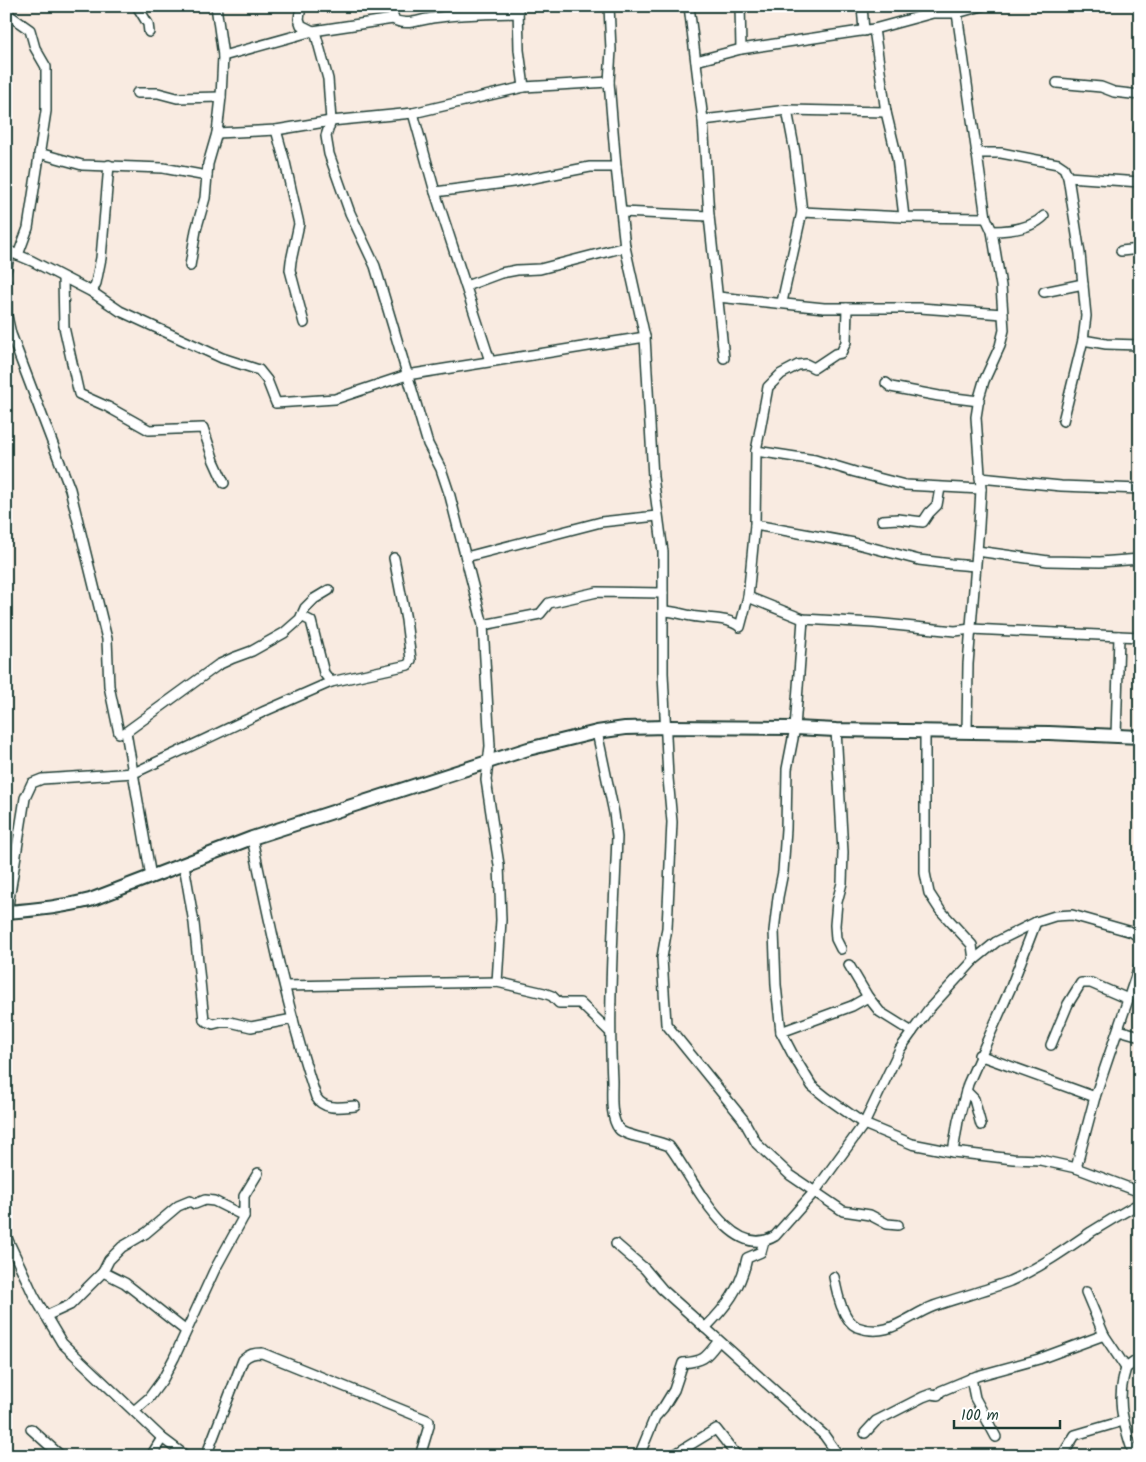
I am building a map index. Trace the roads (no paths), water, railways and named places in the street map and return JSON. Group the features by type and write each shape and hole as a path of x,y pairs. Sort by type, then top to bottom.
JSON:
{"street":[{"path":"138,6 148,24 149,32"},
{"path":"190,266 196,230 205,198 208,164 217,133 221,97 222,56 216,6"},
{"path":"301,6 299,18 301,25 316,35 328,79 331,121 326,136 333,170 350,213 375,266 428,444 441,469 450,496 483,625 490,725 490,746 486,780 499,865 501,920 497,982"},
{"path":"393,6 393,19"},
{"path":"609,6 611,50 609,82 616,167 625,247 645,337 657,516 663,552 663,673 672,822 667,928 662,958 666,1024 743,1119 757,1144 790,1174 816,1190 824,1199 843,1211 866,1214 887,1224 898,1225"},
{"path":"689,6 703,120 709,216 724,358"},
{"path":"740,6 742,49"},
{"path":"862,6 864,31"},
{"path":"696,61 742,49 864,31 933,13 957,13 982,6"},
{"path":"222,56 313,32 393,19 406,23 445,15 518,10 519,50 524,87"},
{"path":"6,13 30,30 35,48 46,66 46,111 28,228 11,252 6,271"},
{"path":"957,13 986,218 992,231 1001,286 1004,330 1000,346 984,381 976,417 981,489 968,664 967,732"},
{"path":"874,29 886,112 897,158 904,217"},
{"path":"217,133 276,130 331,121 412,113 524,87 609,82"},
{"path":"1057,83 1101,87 1114,92 1140,94"},
{"path":"137,93 158,93 176,98 221,97"},
{"path":"703,120 787,110 886,112"},
{"path":"782,302 802,212 795,152 787,110"},
{"path":"412,113 435,192 490,361"},
{"path":"276,130 299,224 290,270 304,323"},
{"path":"39,153 82,165 163,168 207,176"},
{"path":"976,153 1001,153 1058,164 1064,168 1068,177 1086,316 1083,340 1063,421"},
{"path":"92,292 96,283 101,258 109,165"},
{"path":"435,192 513,182 590,167 616,167"},
{"path":"1068,177 1140,182"},
{"path":"622,212 709,216"},
{"path":"802,212 904,217 986,218"},
{"path":"992,231 1005,231 1031,225 1037,223 1044,216"},
{"path":"466,286 501,273 540,269 625,247"},
{"path":"1121,251 1140,249"},
{"path":"11,252 92,292 120,312 222,358 259,370 267,380 276,403 335,399 408,375 645,337"},
{"path":"63,278 64,327 79,394 108,407 149,430 203,428 224,483"},
{"path":"6,281 8,297 7,316 11,334 70,489 80,536 100,606 107,640 109,686 119,733"},
{"path":"1044,292 1083,284"},
{"path":"718,297 782,302 824,308 920,308 1003,314"},
{"path":"663,611 673,611 721,620 740,627 748,597 755,525 756,451 768,387 781,374 806,364 814,368 841,352 846,342 847,308"},
{"path":"1083,340 1106,344 1140,345"},
{"path":"886,383 891,387 979,401"},
{"path":"756,451 815,460 905,485 981,489"},
{"path":"980,478 1061,486 1140,489"},
{"path":"882,520 898,519 923,522 937,505 940,488"},
{"path":"466,557 601,522 657,516"},
{"path":"755,525 854,544 919,560 975,566"},
{"path":"977,551 1048,561 1100,562 1140,559"},
{"path":"394,558 406,620 410,663 408,665 331,682 134,773 42,779 32,783 25,798 6,912 69,906 111,893 252,838 528,749 597,732 625,728 666,727 795,728 1140,737"},
{"path":"151,877 126,732 218,665 252,652 284,633 302,617 305,608 314,599 328,590"},
{"path":"483,625 540,614 549,603 597,592 663,593"},
{"path":"748,597 803,619 874,623 955,631 971,629 1140,637"},
{"path":"302,617 311,621 324,673 331,682"},
{"path":"803,619 795,728 787,769 783,872 774,930 776,985 781,1032 792,1055 812,1086 864,1124 912,1144 953,1152 1040,1160 1076,1168 1140,1192"},
{"path":"1116,736 1119,636"},
{"path":"836,730 843,852 842,882 837,902 835,924 836,939 841,949"},
{"path":"925,731 925,874 929,893 940,910 972,945 974,960"},
{"path":"597,732 614,813 617,837 610,1031 613,1115 620,1131 627,1135 660,1142 669,1146 707,1205 724,1224 748,1241 764,1241 775,1236 816,1190 864,1124 900,1049 912,1032 929,1009 974,960 996,942 1036,922 1056,916 1072,915 1132,932 1140,938"},
{"path":"252,838 271,930 293,1020 306,1066 319,1102 332,1107 355,1106"},
{"path":"184,865 194,923 204,1020 212,1024 230,1022 251,1027 293,1020"},
{"path":"953,1152 958,1121 966,1091 979,1055 1011,987 1036,922"},
{"path":"1076,1168 1095,1097 1140,964"},
{"path":"849,965 868,997 885,1015 912,1032"},
{"path":"285,986 497,982 544,993 552,996 559,1003 580,1003 610,1031"},
{"path":"1051,1045 1068,1004 1081,983 1091,983 1128,1000"},
{"path":"781,1032 852,1006 868,997"},
{"path":"1119,1030 1140,1036"},
{"path":"979,1055 1095,1097"},
{"path":"966,1091 974,1099 981,1124"},
{"path":"134,1411 149,1398 163,1379 214,1271 244,1216 244,1196 258,1173"},
{"path":"46,1316 70,1305 103,1272 108,1260 122,1247 146,1233 178,1206 190,1201 195,1204 205,1200 214,1200 244,1216"},
{"path":"834,1277 839,1300 849,1322 869,1330 881,1331 891,1328 932,1306 1018,1277 1057,1256 1092,1231 1140,1202"},
{"path":"6,1236 34,1296 62,1343 162,1438 186,1456"},
{"path":"705,1328 724,1310 744,1273 747,1258 761,1252 764,1241"},
{"path":"616,1244 645,1269 662,1289 824,1435 839,1456"},
{"path":"103,1272 125,1283 186,1331"},
{"path":"1086,1292 1104,1335 1126,1368"},
{"path":"865,1433 876,1421 923,1396 938,1395 941,1391 971,1378 1039,1358 1104,1335"},
{"path":"639,1456 655,1417 664,1408 674,1390 683,1363 698,1362 705,1358 717,1343"},
{"path":"206,1456 243,1360 248,1355 254,1353 262,1353 427,1420 429,1426 420,1456"},
{"path":"1134,1456 1121,1417 1122,1382 1126,1368 1140,1358"},
{"path":"971,1378 975,1398 996,1437"},
{"path":"1062,1456 1075,1435 1123,1422"},
{"path":"31,1429 61,1456"},
{"path":"672,1456 716,1429 737,1456"},
{"path":"151,1456 162,1438"}]}
